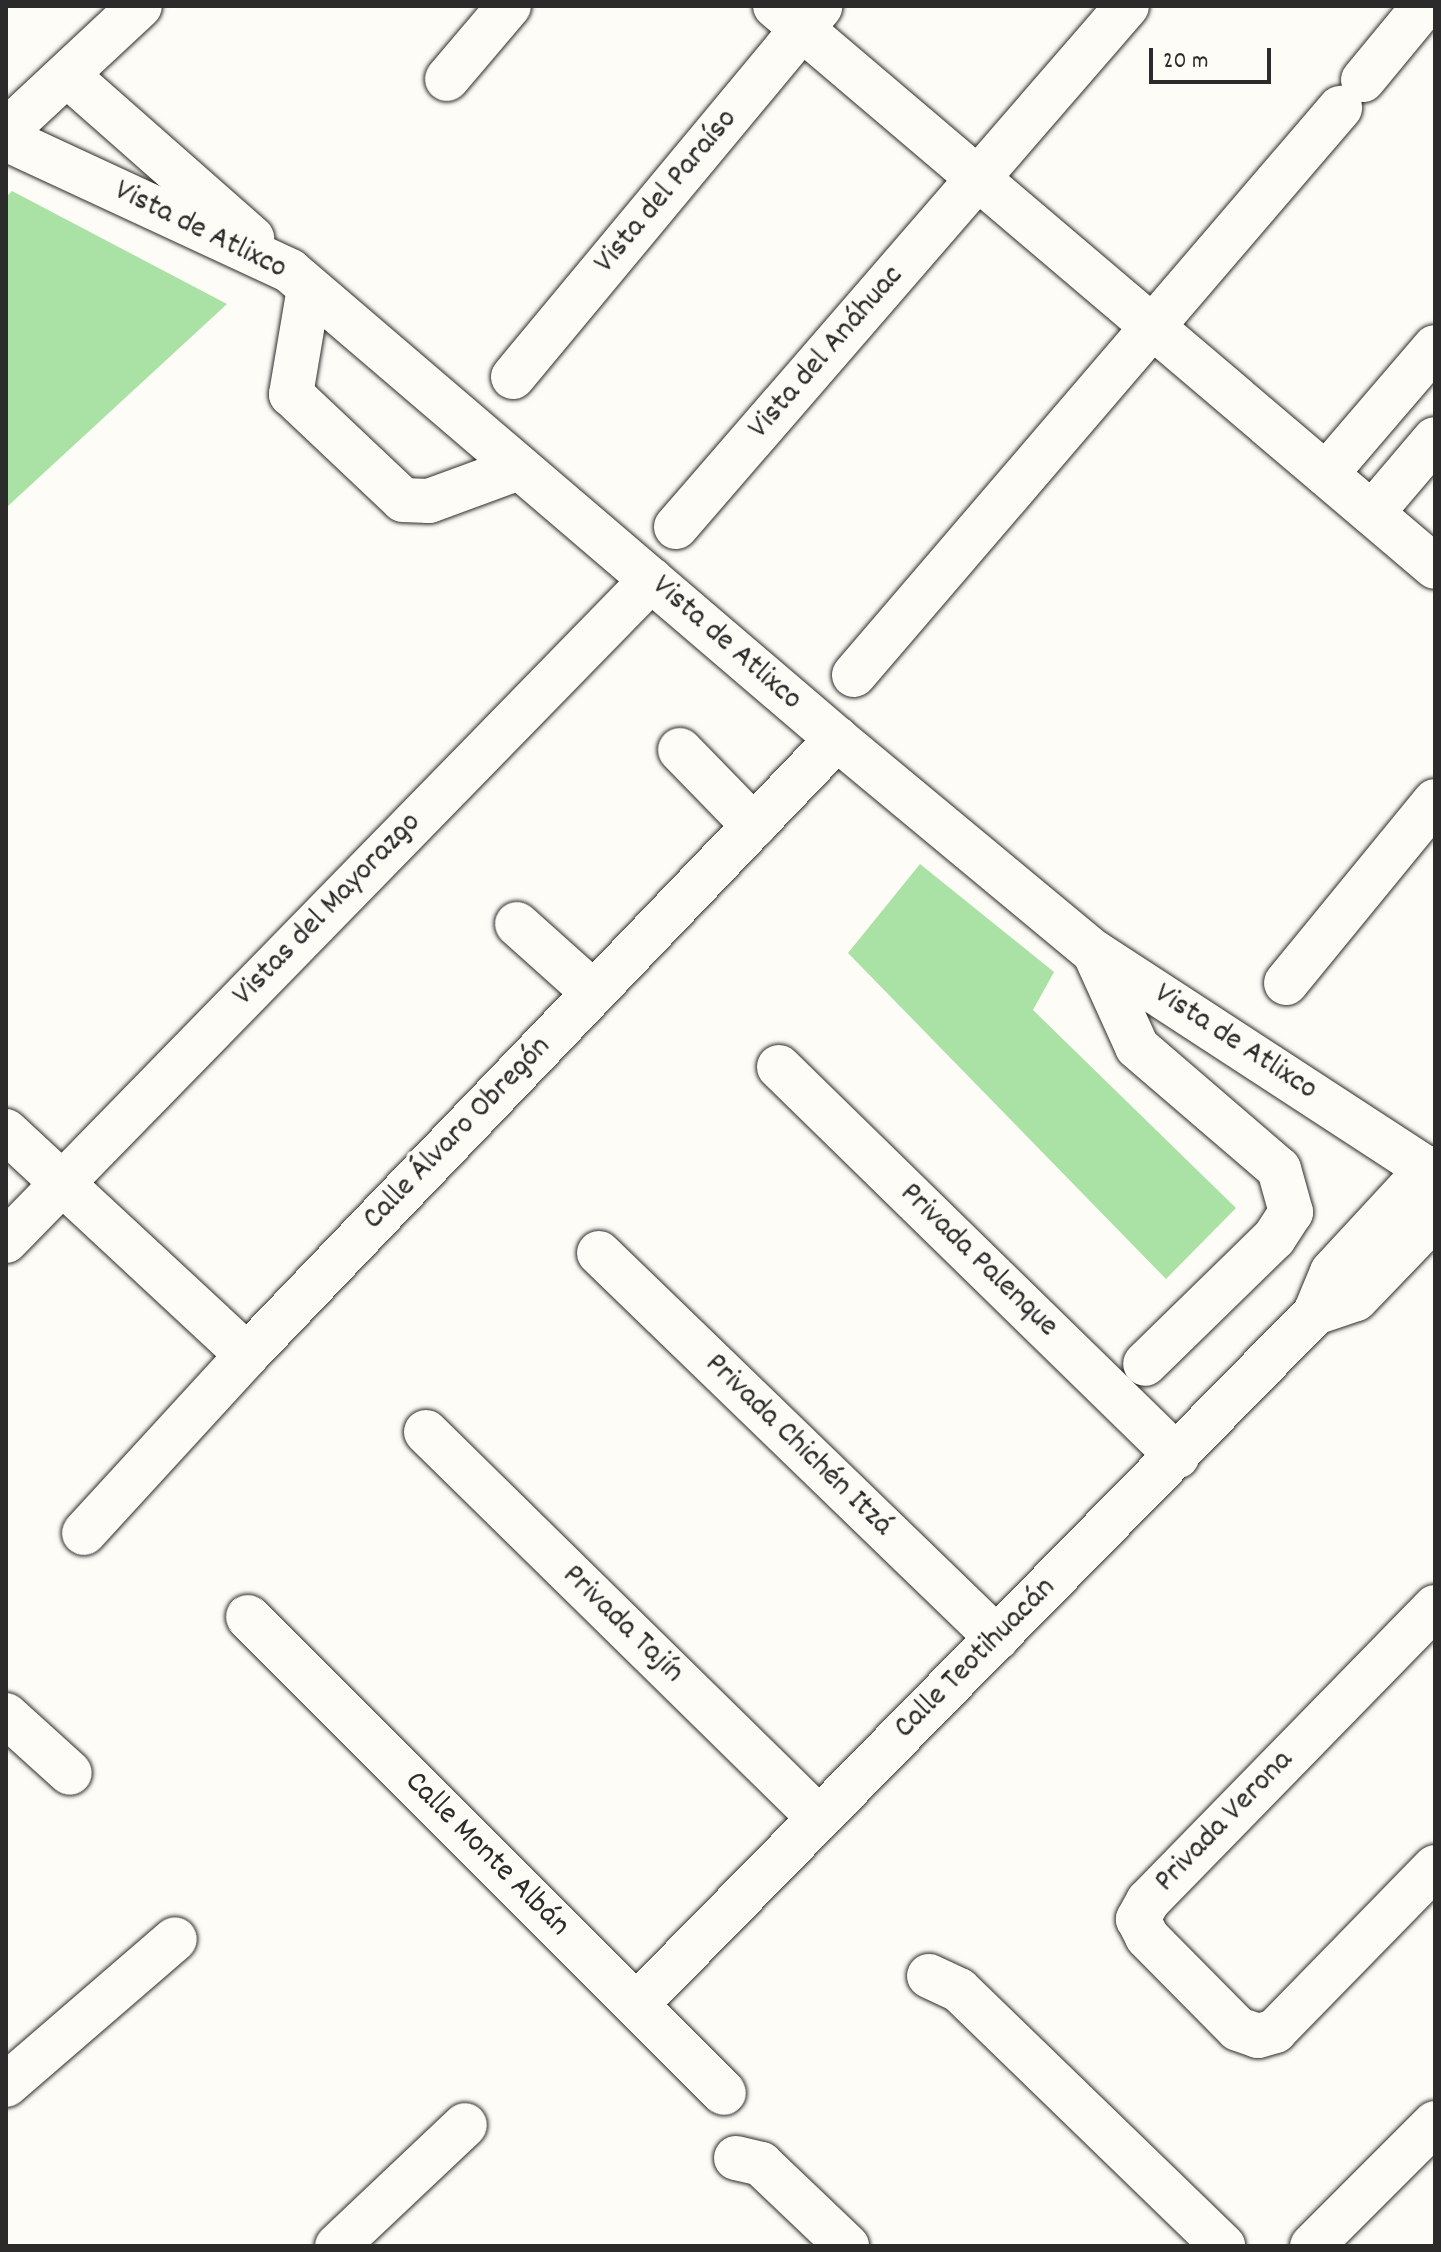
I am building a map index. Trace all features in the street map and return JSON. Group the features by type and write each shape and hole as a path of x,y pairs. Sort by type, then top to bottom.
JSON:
{"street":[{"path":"6,131 140,6"},
{"path":"447,79 509,6"},
{"name":"Vista del Anáhuac","path":"676,527 1127,6"},
{"path":"854,675 1424,6"},
{"path":"799,14 978,178 1435,567"},
{"name":"Vista del Paraíso","path":"513,377 799,14"},
{"path":"67,75 299,280 291,394 403,500 429,501 519,468"},
{"name":"Vista de Atlixco","path":"6,139 299,280 837,739 1094,952 1431,1171"},
{"path":"1326,474 1435,347"},
{"path":"1372,513 1435,439"},
{"name":"Vistas del Mayorazgo","path":"6,1241 651,580"},
{"name":"Calle Álvaro Obregón","path":"84,1533 247,1355 837,739"},
{"path":"680,750 754,826"},
{"path":"1286,983 1435,801"},
{"path":"517,924 594,993"},
{"path":"1094,952 1137,1047 1279,1169 1291,1212 1274,1238 1145,1364"},
{"name":"Privada Palenque","path":"779,1067 1177,1456"},
{"path":"6,1131 247,1355"},
{"name":"Calle Teotihuacán","path":"636,2005 1315,1313 1332,1272 1431,1171"},
{"name":"Calle Teotihuacán","path":"1315,1313 1356,1299 1435,1217"},
{"name":"Privada Chichén Itzá","path":"599,1253 997,1638"},
{"name":"Privada Tajín","path":"426,1432 818,1817"},
{"name":"Privada Verona","path":"1435,1607 1148,1901 1138,1919 1147,1937 1238,2029 1258,2036 1275,2031 1435,1867"},
{"name":"Calle Monte Albán","path":"248,1617 724,2093"},
{"path":"6,1715 70,1773"},
{"path":"6,2085 175,1939"},
{"path":"929,1976 959,1990 1223,2246"},
{"path":"1312,2246 1435,2123"},
{"path":"337,2246 465,2125"},
{"path":"736,2158 761,2164 847,2246"}],"green space":[{"path":"12,191 227,304 8,506 6,197"},
{"path":"920,864 1054,972 1033,1010 1236,1208 1166,1279 848,953"}]}
